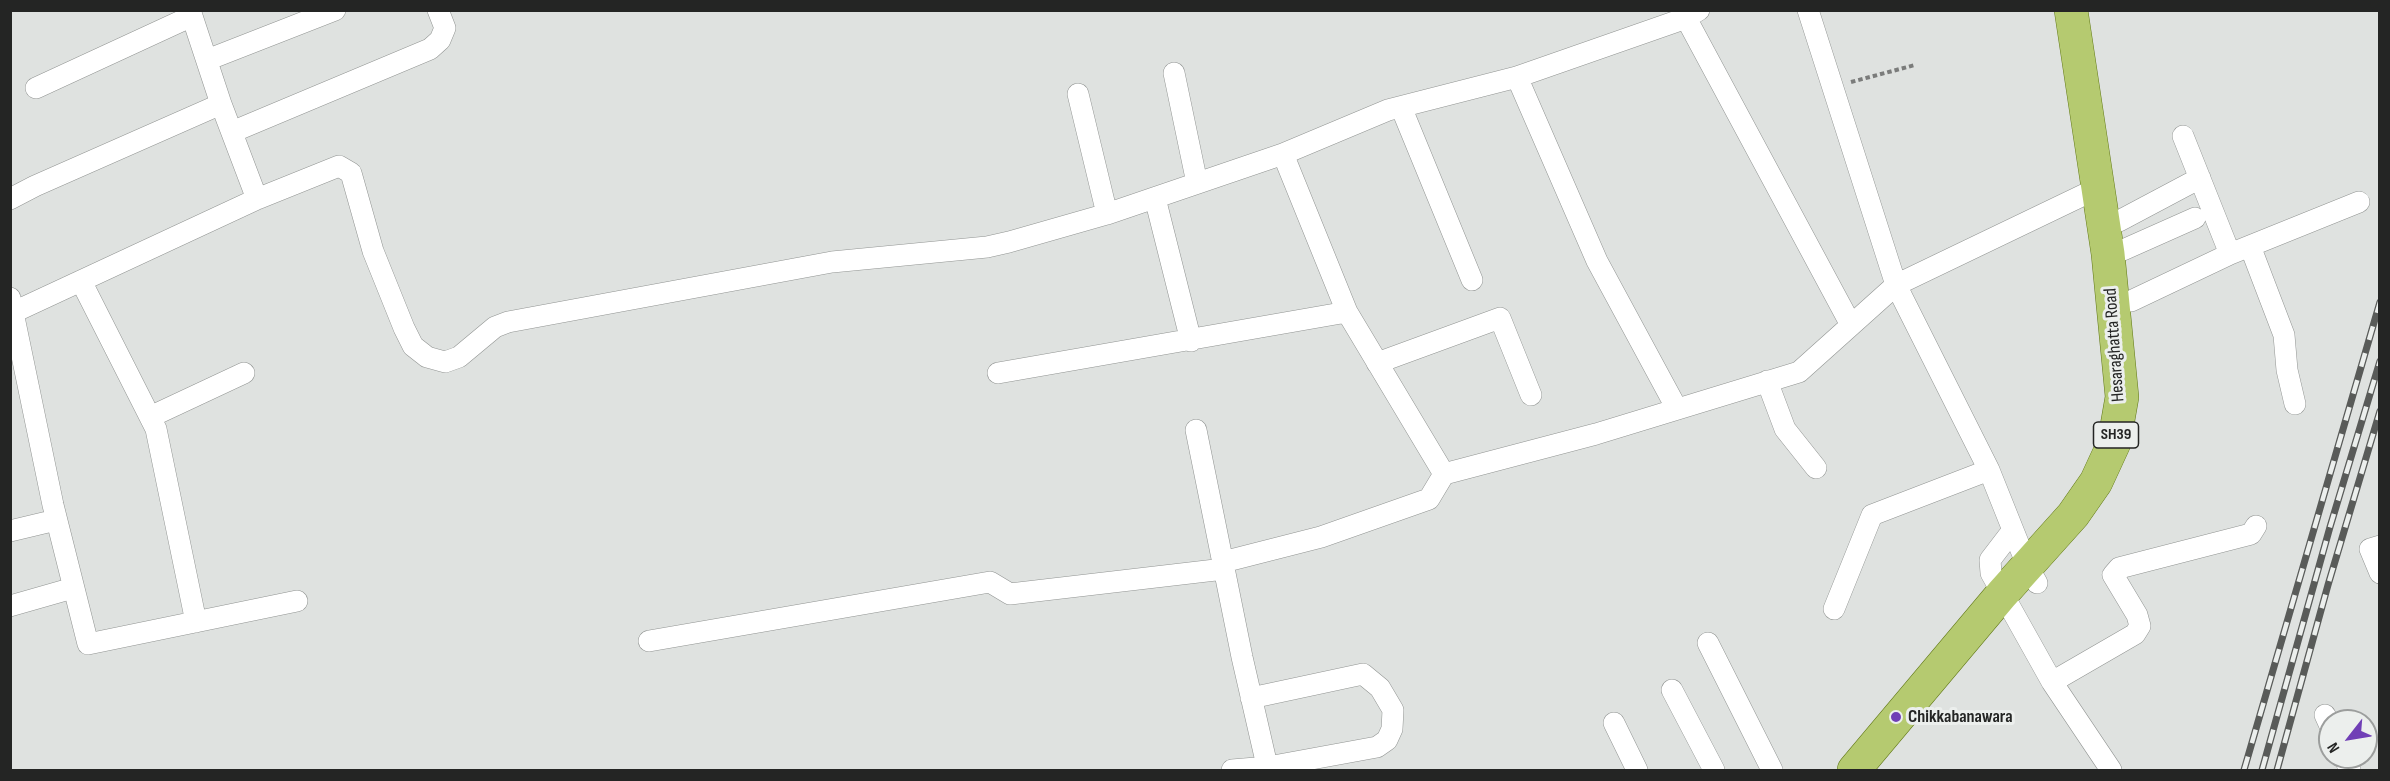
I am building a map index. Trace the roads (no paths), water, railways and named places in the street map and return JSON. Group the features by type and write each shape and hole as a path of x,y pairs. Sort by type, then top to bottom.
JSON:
{"main road":[{"name":"Hesaraghatta Road","path":"2032,574 2096,482 2114,443 2122,396 2112,213 2071,10"},
{"path":"1854,771 2032,574 2105,500 2124,467 2141,414 2140,361 2131,301 2112,213 2091,10"},
{"path":"1877,771 2007,602"}],"street":[{"path":"207,60 335,10"},
{"path":"232,132 430,49 440,40 445,28 438,10"},
{"path":"1808,10 1896,285 1989,470 2032,574"},
{"path":"36,88 191,13 221,104 257,199"},
{"path":"297,601 88,644 56,520 15,337 12,305 81,281 257,199 339,166 351,173 373,251 413,346 427,357 445,362 459,357 495,327 508,322 832,262 987,247 1107,214 1283,154 1388,110 1518,77 1692,14 1851,325"},
{"path":"1174,73 1197,183"},
{"path":"1518,77 1597,261 1677,409"},
{"path":"1078,94 1107,214"},
{"path":"10,199 221,104"},
{"path":"1401,106 1472,280"},
{"path":"2183,136 2230,254"},
{"path":"1283,154 1347,312 1444,474"},
{"path":"648,641 990,582 1010,594 1223,565 1321,537 1430,499 1444,474 1596,434 1799,372 1896,285 2112,213 2200,178"},
{"path":"1155,198 1191,341"},
{"path":"2131,301 2230,254 2359,201"},
{"path":"2112,213 2195,218"},
{"path":"2250,246 2284,335 2287,370 2295,404"},
{"path":"81,281 156,429 196,622"},
{"path":"998,373 1347,312"},
{"path":"1377,363 1500,318 1531,395"},
{"path":"150,417 244,373"},
{"path":"1767,381 1785,429 1816,468"},
{"path":"1196,430 1251,698 1268,769"},
{"path":"1834,609 1872,514 1989,470"},
{"path":"10,531 56,520"},
{"path":"2052,682 2134,634 2139,626 2137,615 2113,575 2119,568 2252,534 2256,526"},
{"path":"2013,530 1990,560 1991,573 2052,682 2110,771"},
{"path":"2379,546 2370,549 2379,573"},
{"path":"10,606 73,588"},
{"path":"1708,643 1772,771"},
{"path":"1232,771 1268,769 1377,747 1387,740 1392,729 1393,710 1380,688 1363,674 1251,698"},
{"path":"1672,690 1714,771"},
{"path":"1614,723 1637,771"}],"railway":[{"path":"2244,770 2380,302"},
{"path":"2262,770 2330,527 2380,361"},
{"path":"2277,770 2328,585 2380,411"}],"place":[{"name":"Chikkabanawara","path":"1896,717"}]}
